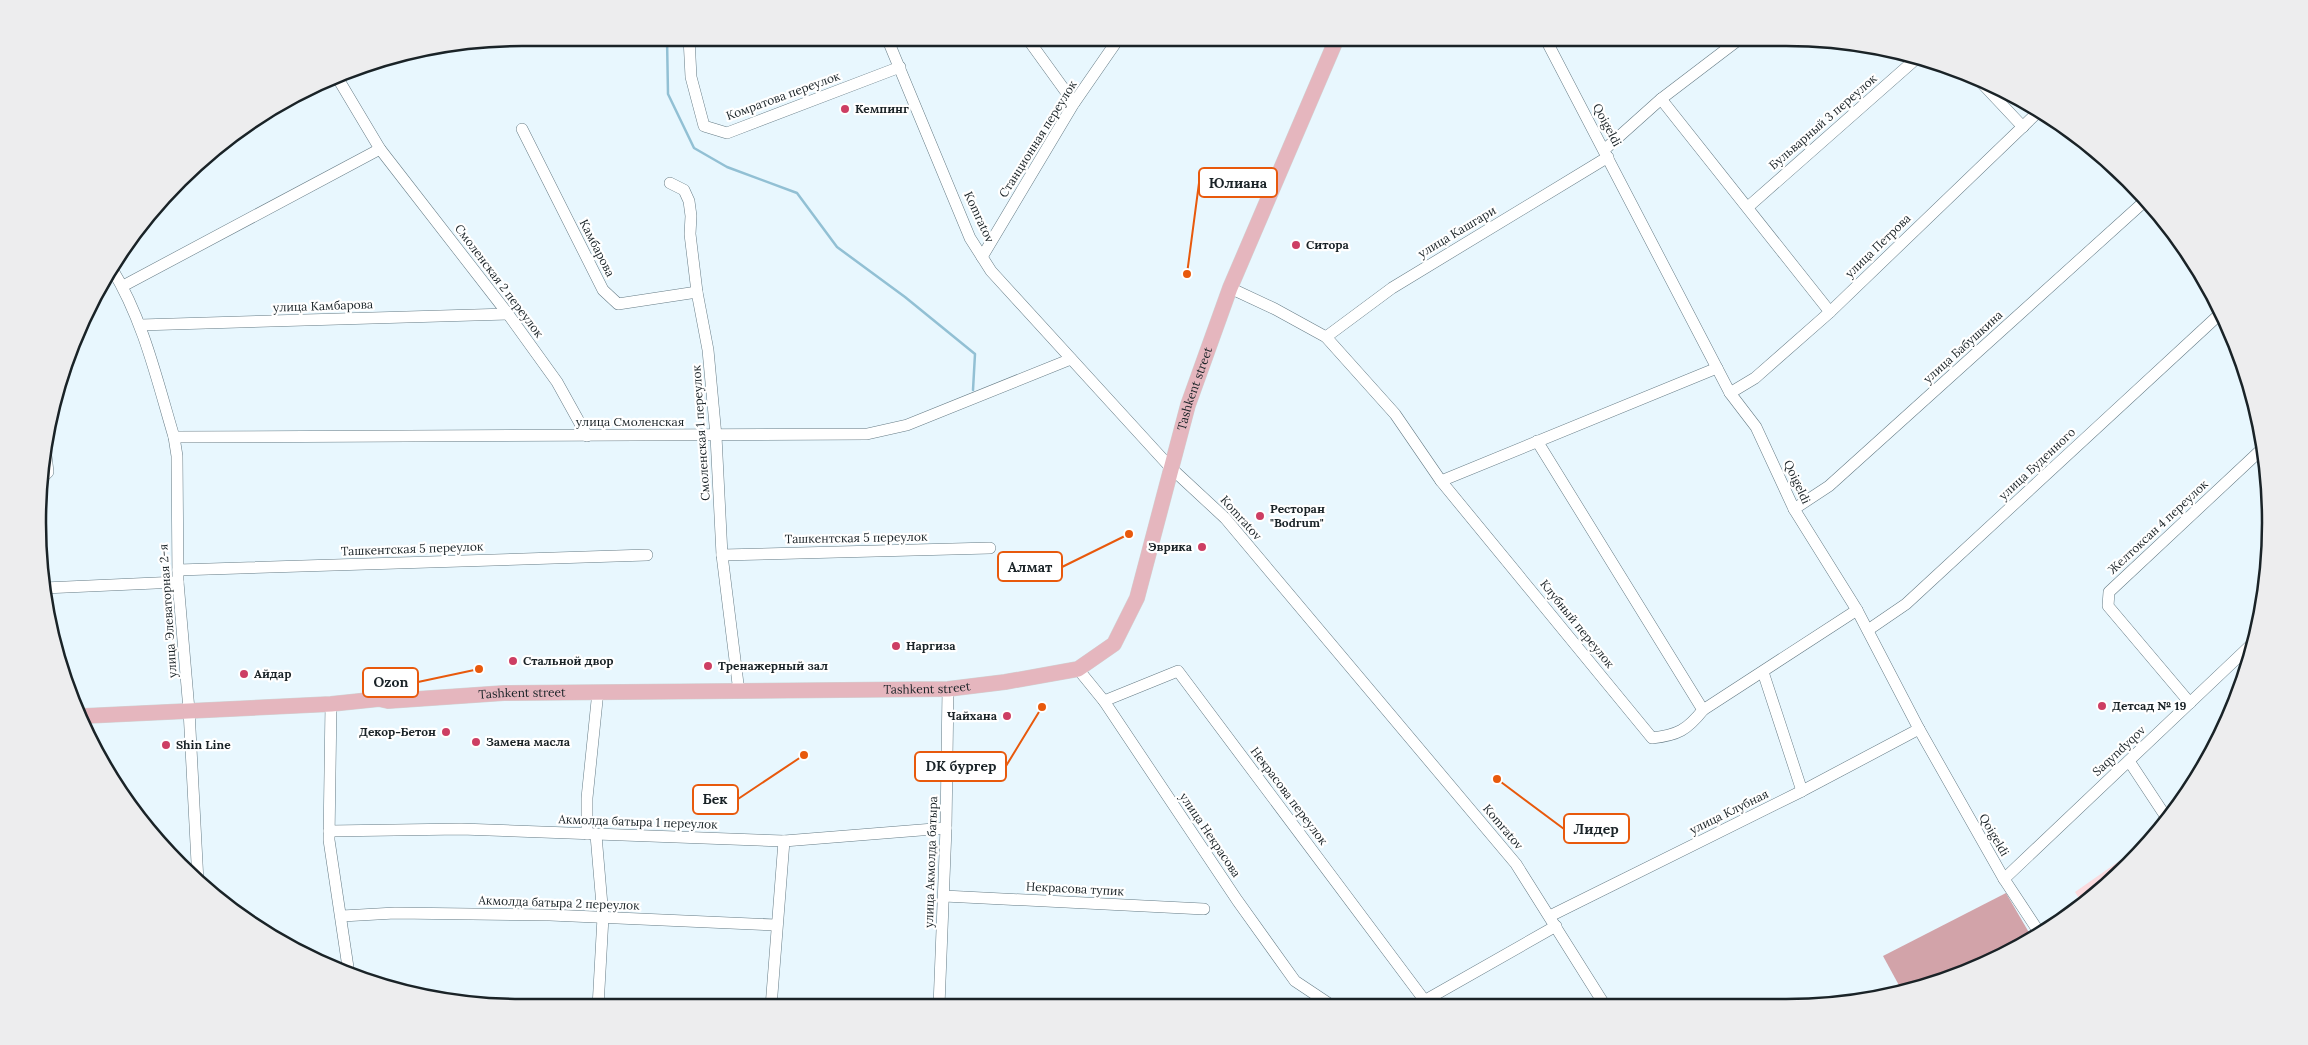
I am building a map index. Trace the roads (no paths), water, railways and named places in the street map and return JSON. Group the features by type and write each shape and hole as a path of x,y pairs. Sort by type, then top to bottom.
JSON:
{"main road":[{"name":"Tashkent street","path":"88,716 331,704 379,699 388,701 504,693 739,692 948,688 1006,682 1078,670 1114,644 1138,598 1170,467 1188,405 1230,288 1334,46"}],"street":[{"name":"Комратова переулок","path":"689,46 691,77 704,126 727,132 900,68"},
{"name":"Komratov","path":"890,46 970,238 991,271 1170,467 1225,518 1516,864 1601,999"},
{"path":"1033,46 1074,103"},
{"name":"Станционная переулок","path":"982,256 1074,103 1113,46"},
{"name":"Qoigeldi","path":"1549,46 1730,393 1756,427 1794,509 1857,610 1919,729 2004,879 2035,928"},
{"name":"улица Кашгари","path":"1326,337 1392,288 1606,153 1661,99 1731,46"},
{"name":"Бульварный 3 переулок","path":"1748,207 1912,63"},
{"name":"Смоленская 2 переулок","path":"341,83 380,149 508,314 557,382 587,436"},
{"path":"1991,93 2023,127"},
{"path":"1661,99 1830,312"},
{"name":"улица Петрова","path":"1730,393 1755,378 1830,312 2034,116"},
{"name":"Камбарова","path":"522,129 603,290 618,304 696,292"},
{"path":"123,286 380,149"},
{"name":"Смоленская 1 переулок","path":"670,183 684,190 689,201 690,234 696,292 708,350 716,436 722,555 739,692"},
{"name":"улица Бабушкина","path":"1794,509 1829,486 2141,205"},
{"name":"улица Элеваторная 2-я","path":"116,275 123,286 140,325 174,437 178,582 189,710 197,870"},
{"name":"Клубный переулок","path":"1230,288 1326,337 1395,414 1441,480 1652,738 1670,736 1690,727 1703,710 1857,610"},
{"name":"улица Камбарова","path":"140,325 508,314"},
{"name":"улица Буденного","path":"1868,630 1906,604 2216,318"},
{"name":"улица Смоленская","path":"174,437 867,434 907,425 1071,359"},
{"path":"1441,480 1717,368"},
{"path":"1537,441 1703,710"},
{"name":"Желтоксан 4 переулок","path":"2190,703 2108,606 2110,592 2257,454"},
{"name":"Ташкентская 5 переулок","path":"722,555 990,548"},
{"name":"Ташкентская 5 переулок","path":"178,570 647,555"},
{"path":"50,588 178,582"},
{"name":"Saqyndyqov","path":"2004,879 2244,651"},
{"name":"улица Некрасова","path":"1078,670 1104,701 1237,900 1295,981 1321,999"},
{"name":"Некрасова переулок","path":"1104,701 1178,671 1418,999"},
{"path":"1764,672 1802,791"},
{"name":"улица Акмолда батыра","path":"939,999 946,828 948,688"},
{"path":"598,692 587,798 603,917 598,999"},
{"path":"331,704 329,840 348,965"},
{"name":"улица Клубная","path":"1428,999 1553,921 1919,729"},
{"path":"2129,761 2163,812"},
{"name":"Акмолда батыра 1 переулок","path":"329,831 462,829 784,841 946,828"},
{"path":"771,999 784,841"},
{"name":"Некрасова тупик","path":"944,896 1204,909"},
{"name":"Акмолда батыра 2 переулок","path":"342,916 395,913 603,917 776,925"}],"waterway":[{"path":"667,46 668,94 694,148 727,167 797,193 837,247 905,297 975,354 973,390"}],"place":[{"name":"Кемпинг","path":"845,109"},
{"name":"Ситора","path":"1296,245"},
{"name":"Юлиана","path":"1187,274"},
{"name":"Ресторан \"Bodrum\"","path":"1260,516"},
{"name":"Алмат","path":"1129,534"},
{"name":"Эврика","path":"1202,547"},
{"name":"Наргиза","path":"896,646"},
{"name":"Стальной двор","path":"513,661"},
{"name":"Тренажерный зал","path":"708,666"},
{"name":"Ozon","path":"479,669"},
{"name":"Айдар","path":"244,674"},
{"name":"Детсад № 19","path":"2102,706"},
{"name":"DK бургер","path":"1042,707"},
{"name":"Чайхана","path":"1007,716"},
{"name":"Декор-Бетон","path":"446,732"},
{"name":"Замена масла","path":"476,742"},
{"name":"Shin Line","path":"166,745"},
{"name":"Бек","path":"804,755"},
{"name":"Лидер","path":"1497,779"}]}
